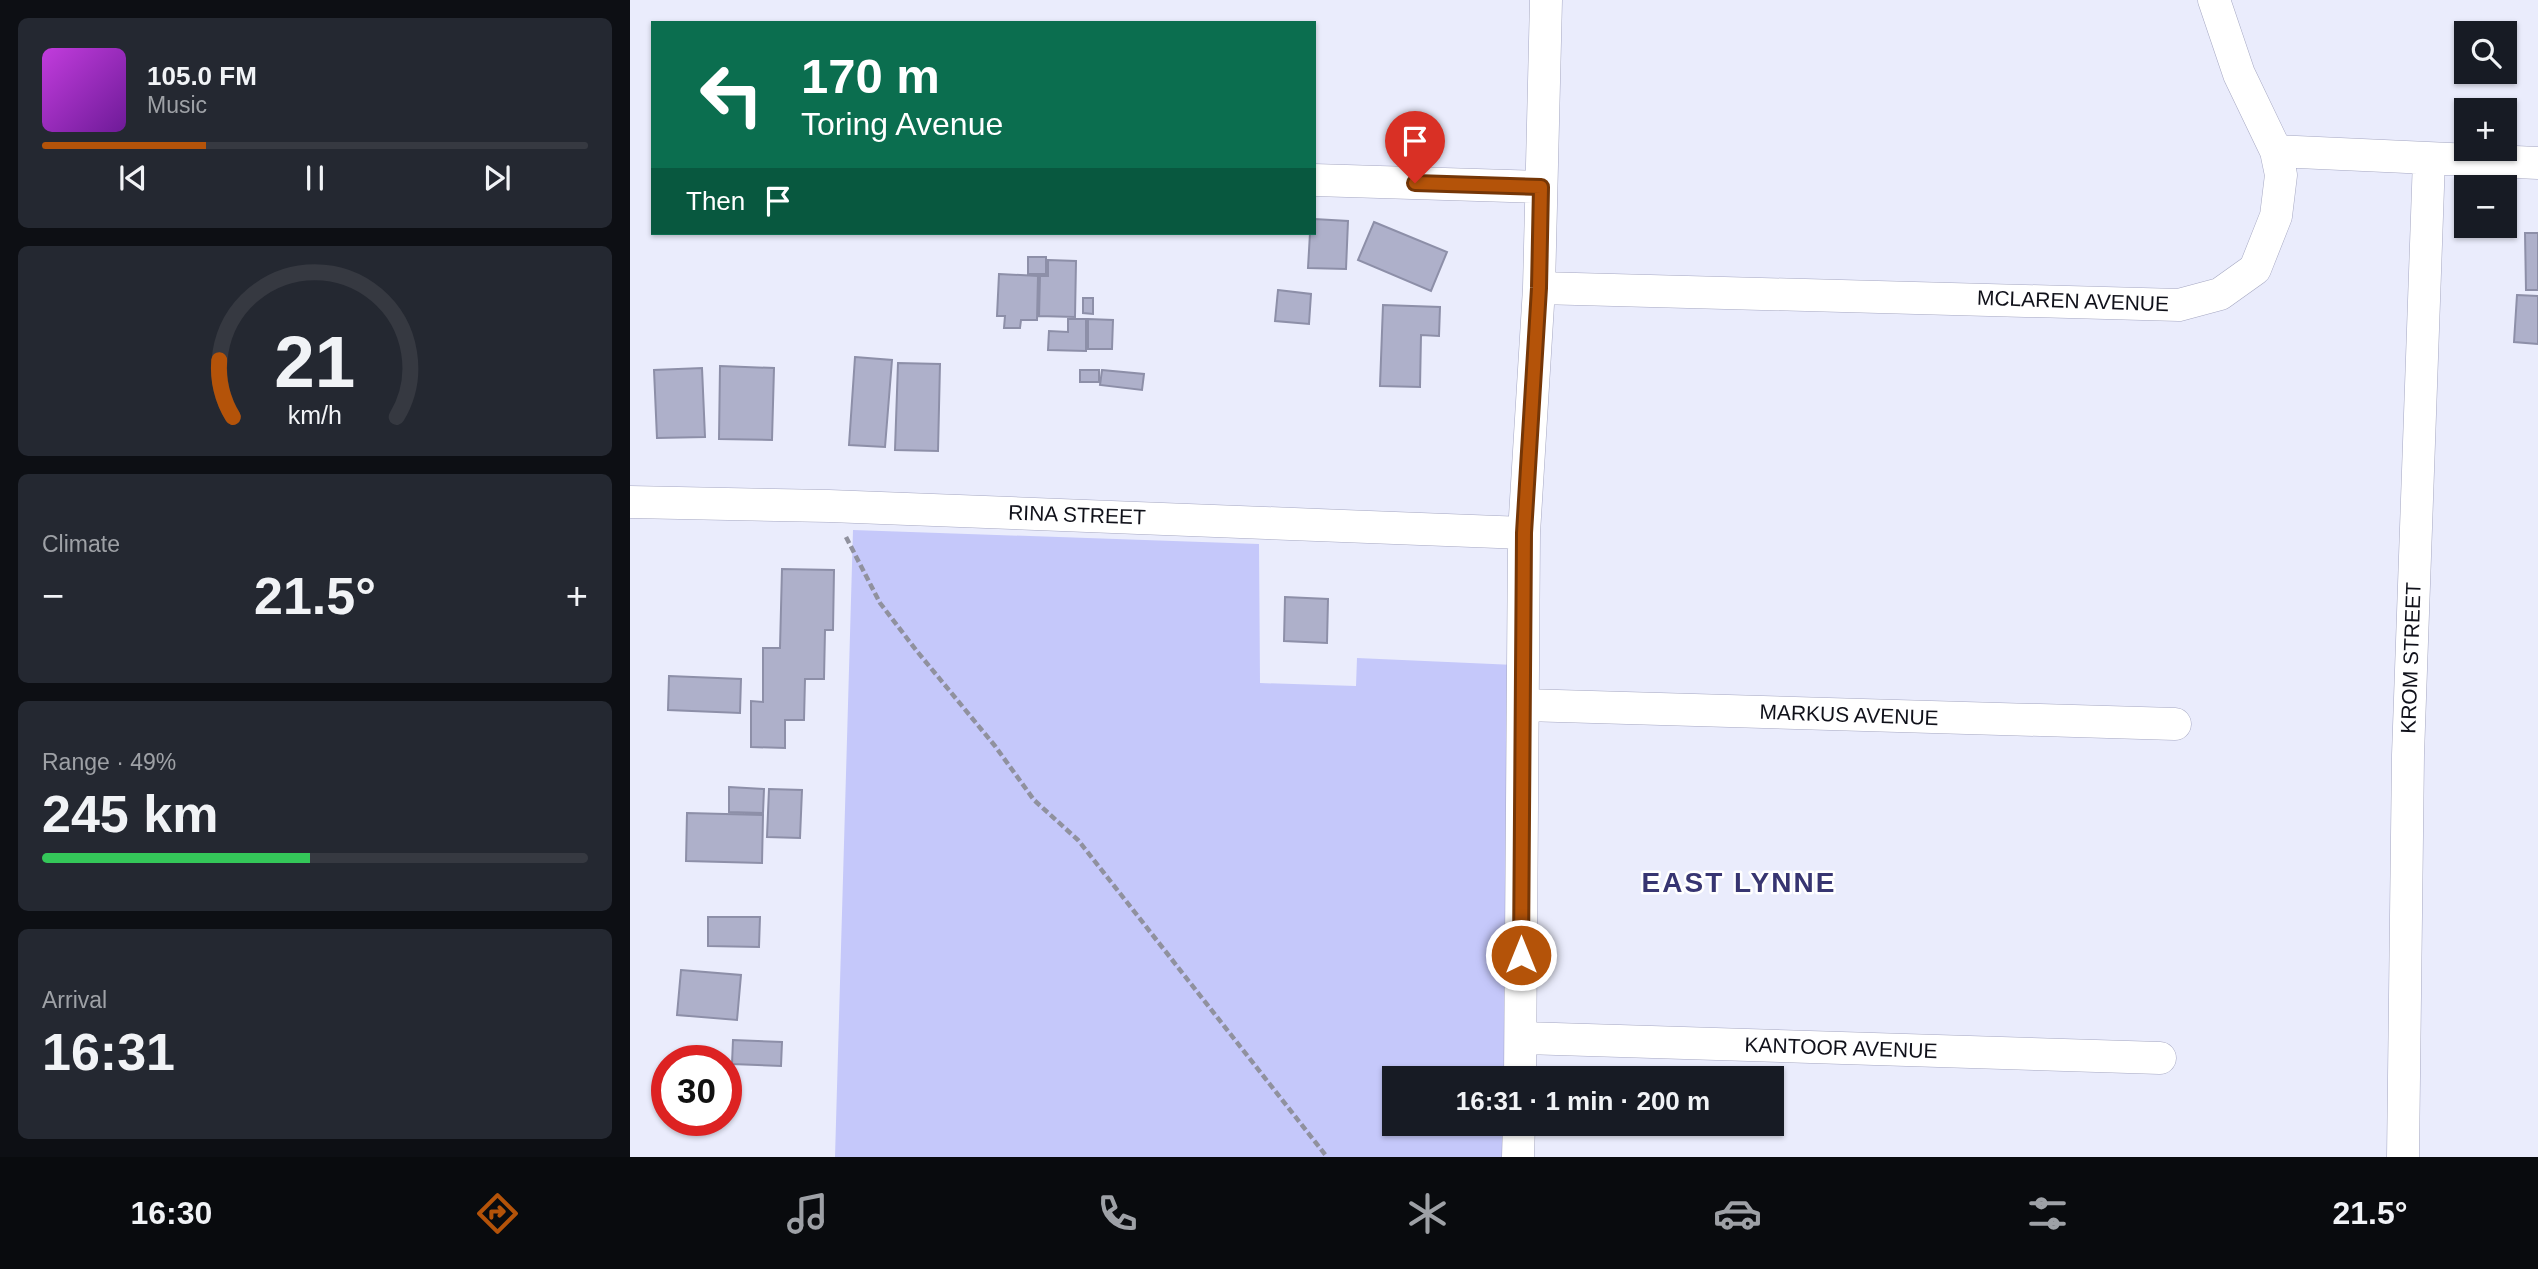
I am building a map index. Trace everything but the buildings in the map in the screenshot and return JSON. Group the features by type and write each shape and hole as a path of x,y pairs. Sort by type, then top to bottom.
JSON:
{"street":[{"path":"1520,1066 1524,533 1539,288 1546,0"},
{"path":"2214,0 2239,74 2276,151 2538,163"},
{"name":"MCLAREN AVENUE","path":"1539,288 2179,305 2220,294 2255,269 2276,216 2281,175 2276,151"},
{"name":"KROM STREET","path":"2403,1157 2409,741 2429,159"},
{"path":"1316,180 1541,187"},
{"name":"RINA STREET","path":"630,502 829,506 1524,533"},
{"name":"MARKUS AVENUE","path":"1523,705 2175,724"},
{"name":"KANTOOR AVENUE","path":"1521,1038 2160,1058"},
{"path":"1518,1157 1519,1136"}],"path":[{"path":"829,506 880,603 995,746 1034,800 1078,840 1327,1157"}],"shaded area":[{"path":"853,530 1259,544 1260,683 1356,686 1357,658 1515,665 1504,1066 1382,1066 1382,1136 1503,1136 1502,1157 835,1157"}],"district":[{"name":"EAST LYNNE","path":"1739,882"}],"route":[{"path":"1415,183 1541,187 1539,288 1524,533 1521,955"}]}
